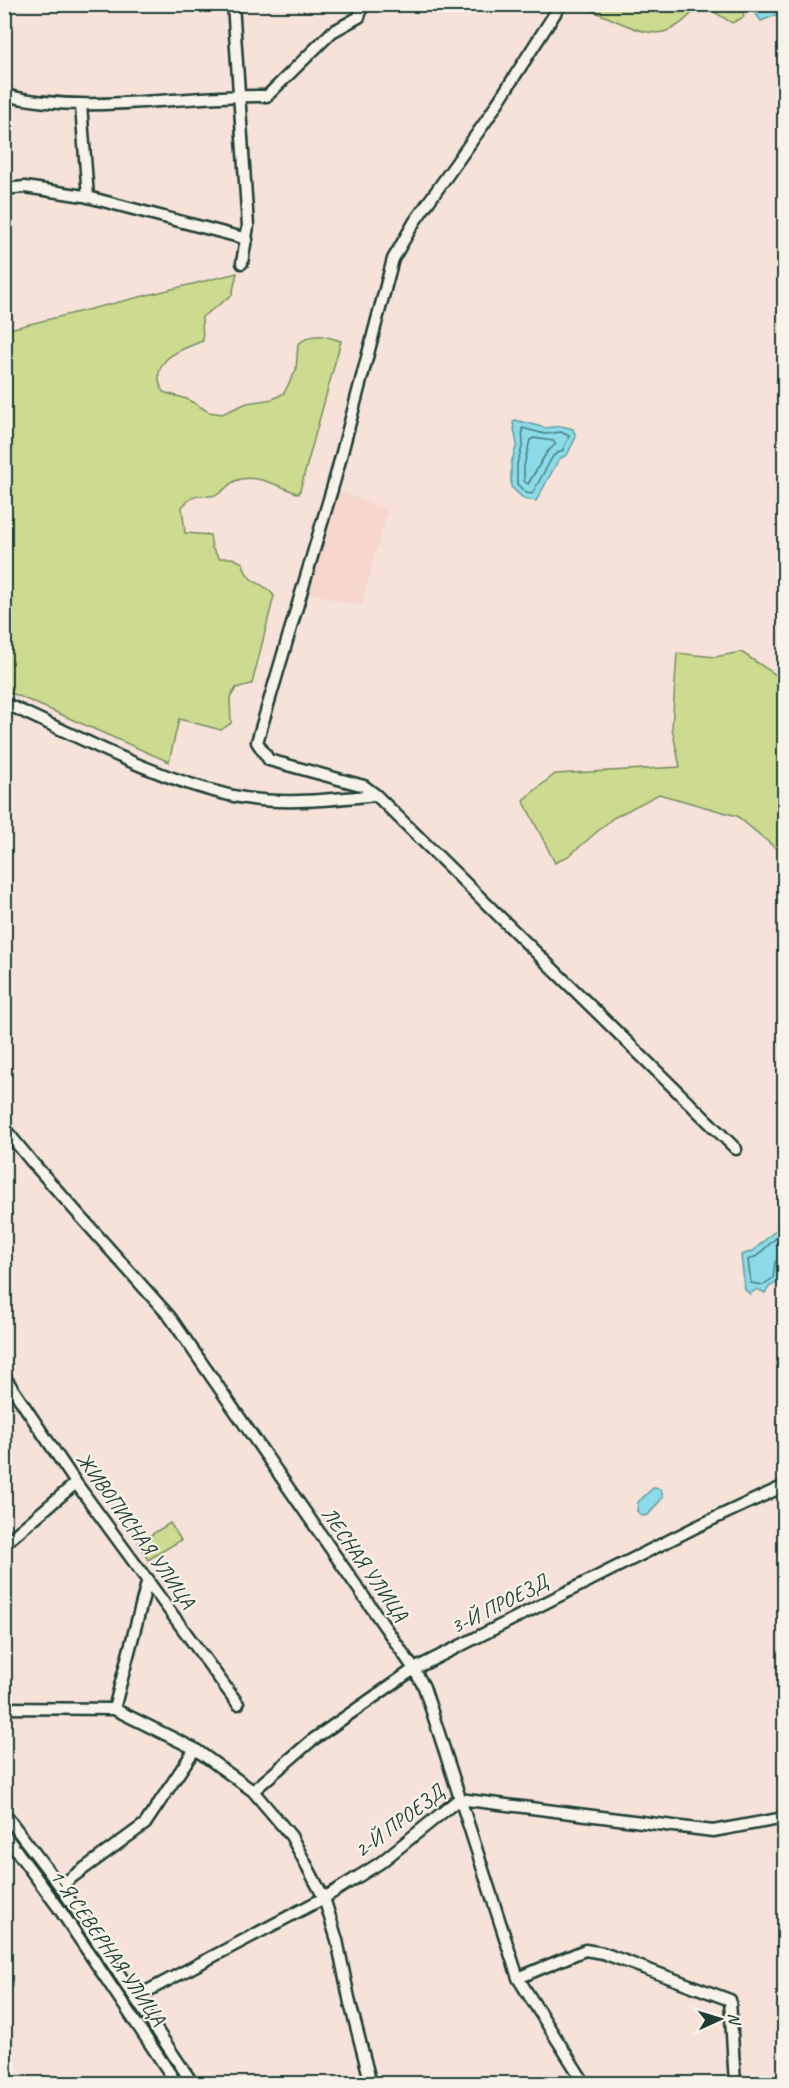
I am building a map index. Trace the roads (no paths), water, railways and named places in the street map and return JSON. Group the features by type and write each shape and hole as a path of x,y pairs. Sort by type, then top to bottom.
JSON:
{"street":[{"path":"233,4 247,238 242,262"},
{"path":"4,95 39,104 81,105 238,95 267,96 332,32 359,17 363,4"},
{"path":"561,4 486,121 415,221 393,259 335,480 257,742 269,760 364,786 376,795 736,1149"},
{"path":"81,105 88,197"},
{"path":"4,189 25,187 88,197 247,238"},
{"path":"4,703 168,777 231,795 270,800 376,795"},
{"name":"ЛЕСНАЯ УЛИЦА","path":"4,1128 170,1317 414,1669 424,1687 518,1978 585,2084"},
{"name":"ЖИВОПИСНАЯ УЛИЦА","path":"4,1376 76,1483 238,1704"},
{"path":"4,1544 76,1483"},
{"name":"3-Й ПРОЕЗД","path":"253,1791 311,1741 414,1669 696,1527 784,1486"},
{"path":"114,1709 148,1579"},
{"path":"4,1708 114,1709 195,1749 253,1791 291,1836 324,1898 337,1940 354,2023 371,2084"},
{"path":"60,1886 145,1824 195,1749"},
{"name":"2-Й ПРОЕЗД","path":"136,1997 324,1898 380,1863 459,1798 713,1831 784,1818"},
{"path":"4,1813 60,1886 193,2084"},
{"name":"1-Я СЕВЕРНАЯ УЛИЦА","path":"4,1834 58,1907 177,2084"},
{"path":"518,1978 585,1950 603,1953 730,2000 735,2084"}],"water":[{"path":"750,5 784,5 784,12 761,21"},
{"path":"515,420 546,428 561,426 573,429 576,437 567,455 559,459 536,501 524,499 511,487 511,463 517,444 513,423"},
{"path":"779,1227 784,1228 784,1261 781,1265 781,1281 770,1286 765,1293 757,1289 750,1294 745,1290 741,1255 753,1251"},
{"path":"653,1488 661,1489 663,1497 648,1515 642,1516 637,1511 638,1502"}]}
